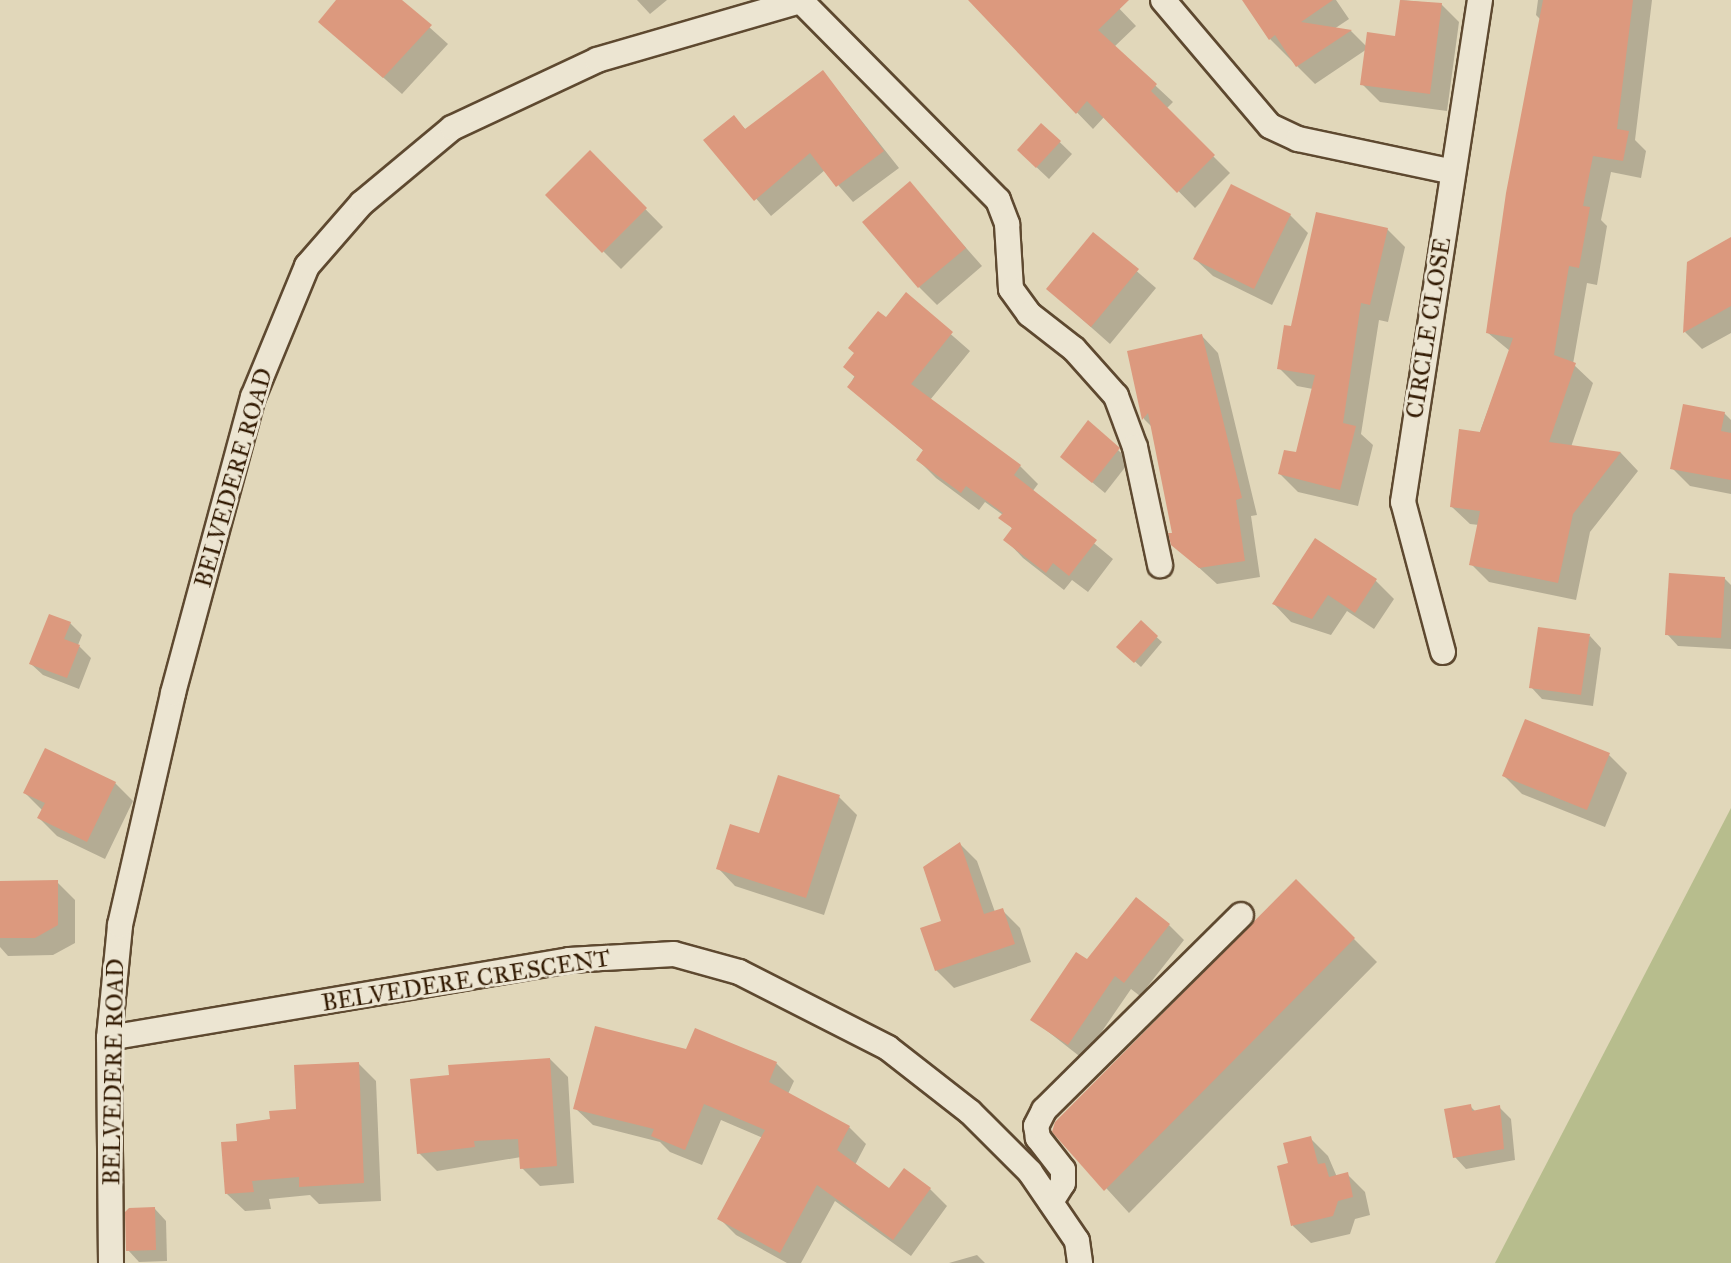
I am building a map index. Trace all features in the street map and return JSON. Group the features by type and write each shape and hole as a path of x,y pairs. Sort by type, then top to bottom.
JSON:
{"street":[{"path":"802,0 998,200 1007,224 1011,289 1030,314 1074,349 1116,396 1135,447 1160,565"},
{"name":"BELVEDERE ROAD","path":"111,1263 109,1038 120,925 173,693 253,397 307,266 362,203 452,128 597,60 802,0"},
{"path":"1163,0 1270,126 1298,139 1453,172"},
{"name":"CIRCLE CLOSE","path":"1443,652 1403,502 1480,0"},
{"path":"1051,1202 1063,1183 1063,1170 1038,1138 1036,1126 1044,1110 1241,915"},
{"name":"BELVEDERE CRESCENT","path":"109,1038 569,960 674,954 739,972 888,1048 970,1112 1030,1172 1077,1241 1080,1263"}],"green space":[{"path":"1731,808 1731,1263 1495,1263"}],"building":[{"path":"336,0 402,0 432,25 383,78 318,22"},
{"path":"968,0 1129,0 1098,30 1157,84 1151,91 1215,155 1177,193 1087,101 1076,114"},
{"path":"1242,0 1333,0 1301,22 1352,30 1296,67 1275,35 1269,40"},
{"path":"1400,0 1442,3 1430,94 1360,85 1367,32 1395,36"},
{"path":"1543,0 1633,0 1617,129 1629,131 1623,161 1593,156 1583,206 1590,207 1579,268 1569,266 1554,355 1576,363 1549,442 1621,452 1573,514 1558,583 1469,565 1480,511 1450,507 1459,429 1480,432 1513,338 1486,333 1506,193"},
{"path":"823,70 884,151 836,187 810,153 754,201 703,140 734,115 745,129"},
{"path":"1041,123 1061,141 1036,168 1017,150"},
{"path":"590,150 647,208 602,253 545,195"},
{"path":"910,181 966,248 918,288 862,222"},
{"path":"1231,184 1291,214 1254,289 1193,259"},
{"path":"1316,212 1388,228 1370,305 1361,303 1343,423 1356,426 1340,490 1278,474 1284,450 1296,452 1315,375 1277,369 1284,325 1291,326"},
{"path":"1093,232 1139,269 1091,327 1046,289"},
{"path":"1731,237 1731,306 1683,333 1687,262"},
{"path":"906,292 953,332 911,384 1021,465 1014,475 1097,540 1069,576 1053,563 1046,573 1003,540 1012,528 998,518 1003,513 966,486 961,493 916,460 923,450 847,387 855,377 843,367 854,353 848,348 878,311 886,317"},
{"path":"1202,334 1242,498 1236,500 1245,561 1199,568 1171,545 1168,533 1172,533 1148,413 1142,420 1127,351"},
{"path":"1683,404 1725,412 1721,431 1731,433 1731,480 1670,469"},
{"path":"1088,420 1120,448 1092,483 1060,457"},
{"path":"1315,538 1377,579 1355,613 1328,595 1312,619 1272,604"},
{"path":"1669,573 1725,577 1721,638 1665,635"},
{"path":"49,614 71,622 64,639 80,645 67,678 29,664"},
{"path":"1141,620 1158,636 1134,663 1116,647"},
{"path":"1538,627 1590,634 1581,695 1529,688"},
{"path":"1525,719 1610,753 1587,810 1502,776"},
{"path":"45,748 116,782 87,842 37,818 45,803 23,793"},
{"path":"778,775 840,795 806,898 716,869 730,824 759,833"},
{"path":"960,842 984,914 1003,908 1015,944 935,971 920,928 941,921 923,867"},
{"path":"1296,879 1355,938 1104,1191 1052,1132 1055,1122"},
{"path":"58,880 58,925 35,938 0,938 0,881"},
{"path":"1136,897 1170,924 1124,983 1115,976 1068,1045 1030,1020 1076,952 1087,959"},
{"path":"595,1026 686,1049 695,1028 777,1062 769,1082 850,1126 837,1150 889,1188 904,1168 931,1188 893,1240 817,1185 780,1253 717,1219 765,1130 704,1104 685,1150 651,1136 654,1129 573,1109"},
{"path":"550,1058 557,1166 520,1169 518,1139 474,1141 475,1147 417,1154 410,1079 449,1075 448,1065"},
{"path":"359,1062 364,1183 299,1187 299,1177 252,1181 254,1192 225,1194 221,1142 237,1141 236,1124 270,1119 269,1111 296,1109 294,1065"},
{"path":"1471,1104 1472,1111 1500,1105 1504,1149 1453,1158 1444,1109"},
{"path":"1311,1136 1318,1164 1325,1163 1329,1177 1348,1172 1353,1197 1338,1201 1333,1216 1291,1226 1277,1166 1288,1163 1283,1143"},
{"path":"155,1207 156,1250 126,1251 125,1212 129,1208"}]}
